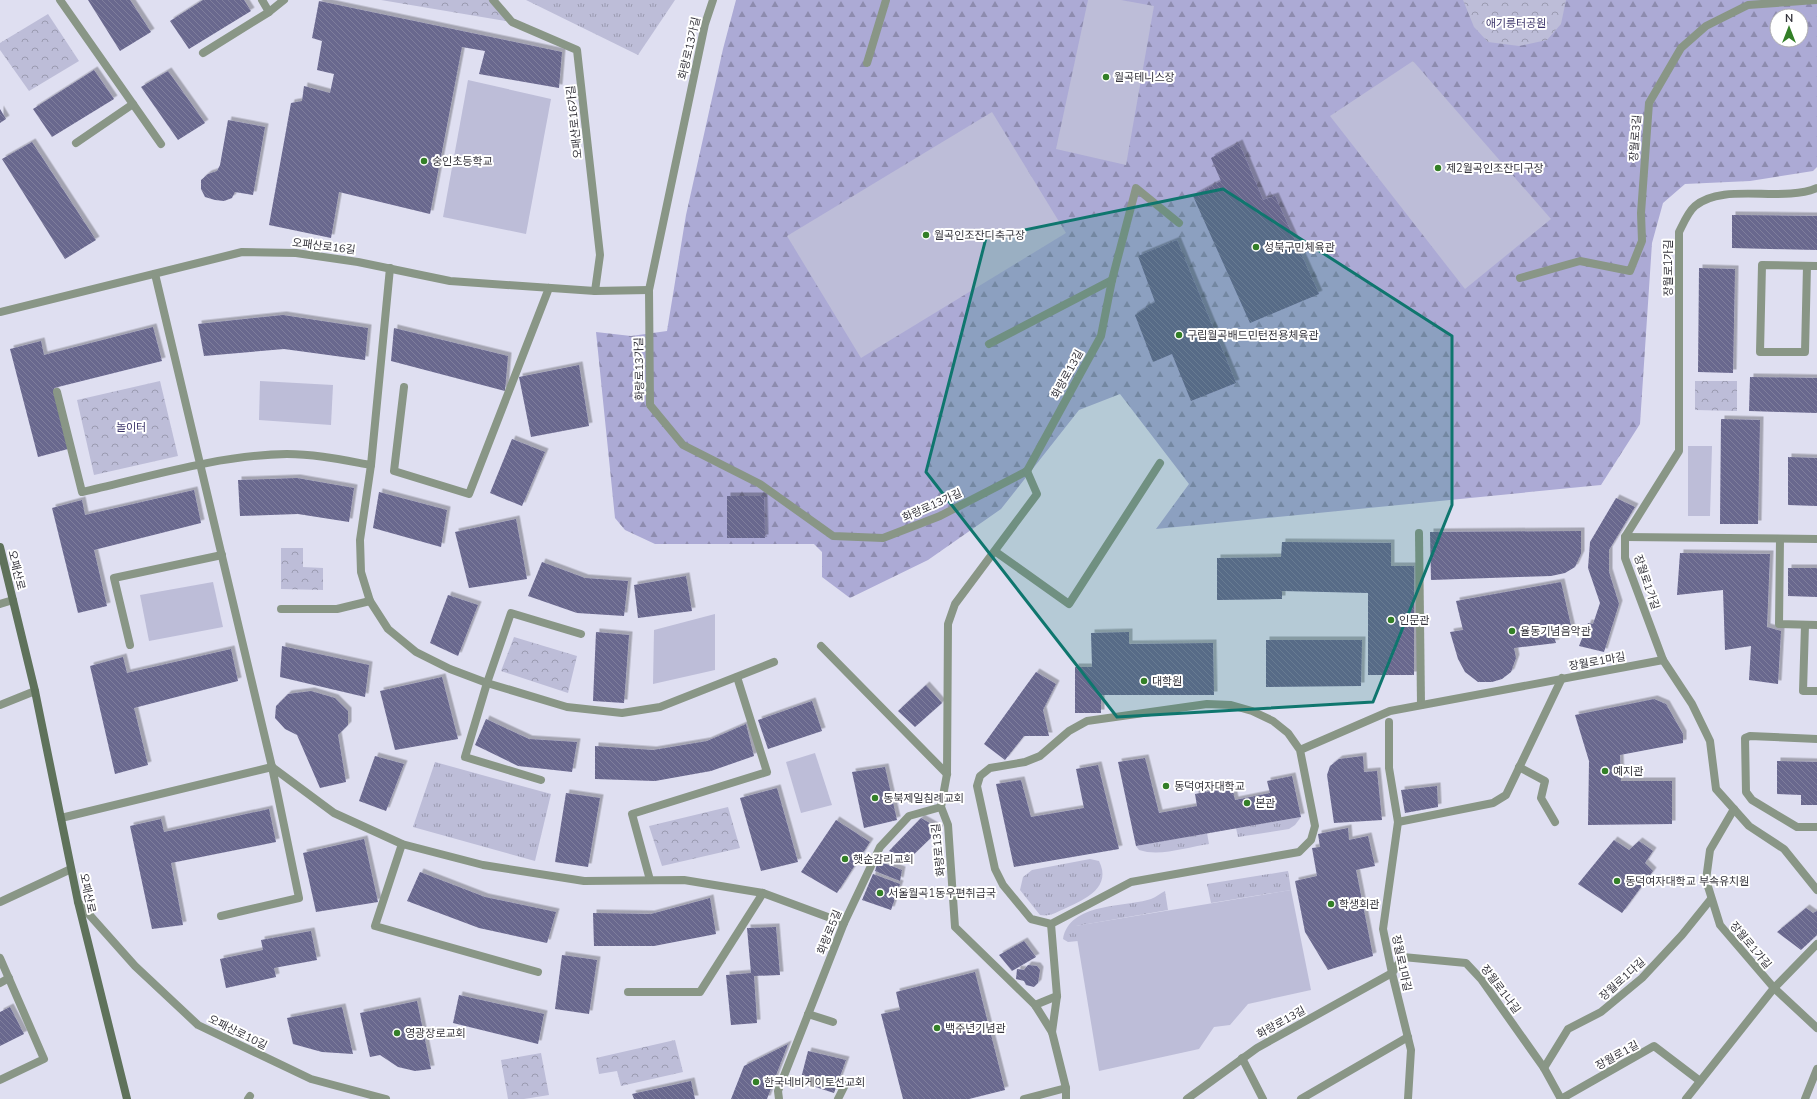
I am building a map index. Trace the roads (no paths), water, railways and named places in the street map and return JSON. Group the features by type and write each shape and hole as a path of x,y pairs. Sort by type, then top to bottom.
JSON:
{"main road":[{"name":"오패산로","path":"0,547 36,691 78,902 127,1099"}],"street":[{"path":"60,0 161,144"},
{"path":"262,0 269,12"},
{"path":"203,53 269,12 284,0"},
{"name":"오패산로16가길","path":"493,0 512,22 577,50 600,255 595,291"},
{"name":"화랑로13가길","path":"713,0 705,24 649,290 650,405 683,445 760,484 833,536 883,538 940,516 1027,471"},
{"path":"867,63 886,0"},
{"name":"장월로3길","path":"1520,278 1580,261 1630,271 1642,241 1641,213 1649,102 1681,48 1706,26 1748,5 1816,0"},
{"path":"76,143 133,104"},
{"name":"화랑로13길","path":"1066,1099 1066,1088 1052,1032 1035,1005 955,927 948,825 941,806 947,774 948,624 955,604 996,552 1037,494 1027,471 1101,336 1112,280 1136,188 1179,224"},
{"name":"장월로1가길","path":"1774,988 1720,925 1711,898 1706,880 1710,850 1734,809 1716,789 1710,741 1692,704 1663,660 1625,558 1625,537 1679,451 1679,232 1694,206 1716,195 1797,194 1817,188"},
{"name":"오패산로16길","path":"0,312 242,252 296,253 358,262 450,281 595,291 649,290"},
{"path":"1807,266 1805,352 1760,352 1762,265 1817,266"},
{"path":"390,268 371,465 360,540 361,572 370,601 388,629 416,652 450,669 486,683 567,707 622,714 660,707 774,662"},
{"path":"155,274 272,767 299,898 221,916"},
{"path":"989,344 1112,280"},
{"path":"404,387 394,471 469,494 549,288"},
{"path":"57,392 82,492 242,456 288,454 333,458 371,465"},
{"path":"996,552 1069,604 1160,463"},
{"path":"1419,533 1421,705"},
{"path":"1625,537 1817,539"},
{"path":"1780,539 1779,624 1817,625"},
{"path":"130,645 114,578 222,556"},
{"path":"0,604 13,600"},
{"path":"281,609 337,609 370,601"},
{"path":"541,780 465,757 486,683 511,613 581,634"},
{"path":"1805,625 1803,691 1817,691"},
{"path":"821,646 947,774"},
{"name":"장월로1마길","path":"1398,822 1493,803 1506,795 1562,678 1663,660"},
{"path":"650,880 632,814 767,772 737,677"},
{"path":"1300,750 1390,711 1562,678"},
{"path":"0,705 36,691"},
{"path":"1207,704 1231,705 1252,710 1273,721 1288,733 1300,750 1315,826 1311,840 1299,852 1131,882 1084,905 1051,924 1031,919 1003,885 995,869 977,786 980,776 990,768 1025,762 1040,756 1069,731 1087,721 1207,704"},
{"name":"장월로1마길","path":"1390,711 1389,768 1398,822 1383,929 1392,972 1412,1050 1408,1099"},
{"path":"1817,739 1750,736 1745,738 1746,792 1752,800 1797,827 1817,827"},
{"path":"61,818 272,767"},
{"path":"272,767 334,814 402,844 483,865 584,880 684,880 763,893 844,923"},
{"path":"1519,767 1545,780 1540,798 1555,822"},
{"name":"화랑로5길","path":"779,1099 778,1091 844,923 880,847 909,816 941,806"},
{"path":"1734,809 1749,826 1784,849 1817,890"},
{"path":"402,844 375,926 538,972"},
{"path":"0,902 71,869"},
{"path":"628,992 700,992 763,893"},
{"name":"장월로1다길","path":"1544,1068 1568,1029 1601,1012 1642,978 1682,935 1711,898"},
{"name":"오패산로10길","path":"78,902 135,966 198,1025 310,1079 386,1099"},
{"path":"1051,924 1058,996 1052,1032"},
{"path":"1686,1099 1774,988 1817,944"},
{"name":"장월로1나길","path":"1392,972 1403,957 1466,963 1481,979 1544,1068 1561,1099"},
{"path":"0,958 44,1059 0,1080"},
{"name":"화랑로13길","path":"1190,1098 1257,1048 1392,972"},
{"path":"0,983 9,978"},
{"path":"1774,988 1817,1028"},
{"path":"1035,1005 1058,996"},
{"path":"808,1014 833,1022"},
{"path":"1301,1099 1408,1037"},
{"name":"장월로1길","path":"1561,1099 1654,1046 1700,1081"},
{"path":"1242,1058 1263,1099"},
{"path":"1805,1099 1817,1069"},
{"path":"838,1099 845,1085"},
{"path":"1024,1099 1066,1088"}],"place":[{"name":"월곡테니스장","path":"1106,77"},
{"name":"숭인초등학교","path":"424,161"},
{"name":"제2월곡인조잔디구장","path":"1438,168"},
{"name":"월곡인조잔디축구장","path":"926,235"},
{"name":"성북구민체육관","path":"1256,247"},
{"name":"구립월곡배드민턴전용체육관","path":"1179,335"},
{"name":"인문관","path":"1391,620"},
{"name":"율동기념음악관","path":"1512,631"},
{"name":"대학원","path":"1144,681"},
{"name":"예지관","path":"1605,771"},
{"name":"동덕여자대학교","path":"1166,786"},
{"name":"동북제일침례교회","path":"875,798"},
{"name":"본관","path":"1247,803"},
{"name":"햇순감리교회","path":"845,859"},
{"name":"동덕여자대학교 부속유치원","path":"1617,881"},
{"name":"서울월곡1동우편취급국","path":"880,893"},
{"name":"학생회관","path":"1331,904"},
{"name":"백주년기념관","path":"937,1028"},
{"name":"영광장로교회","path":"397,1033"},
{"name":"한국네비게이토선교회","path":"756,1082"}],"park label":[{"name":"애기릉터공원","path":"1516,23"},
{"name":"놀이터","path":"131,427"}]}
